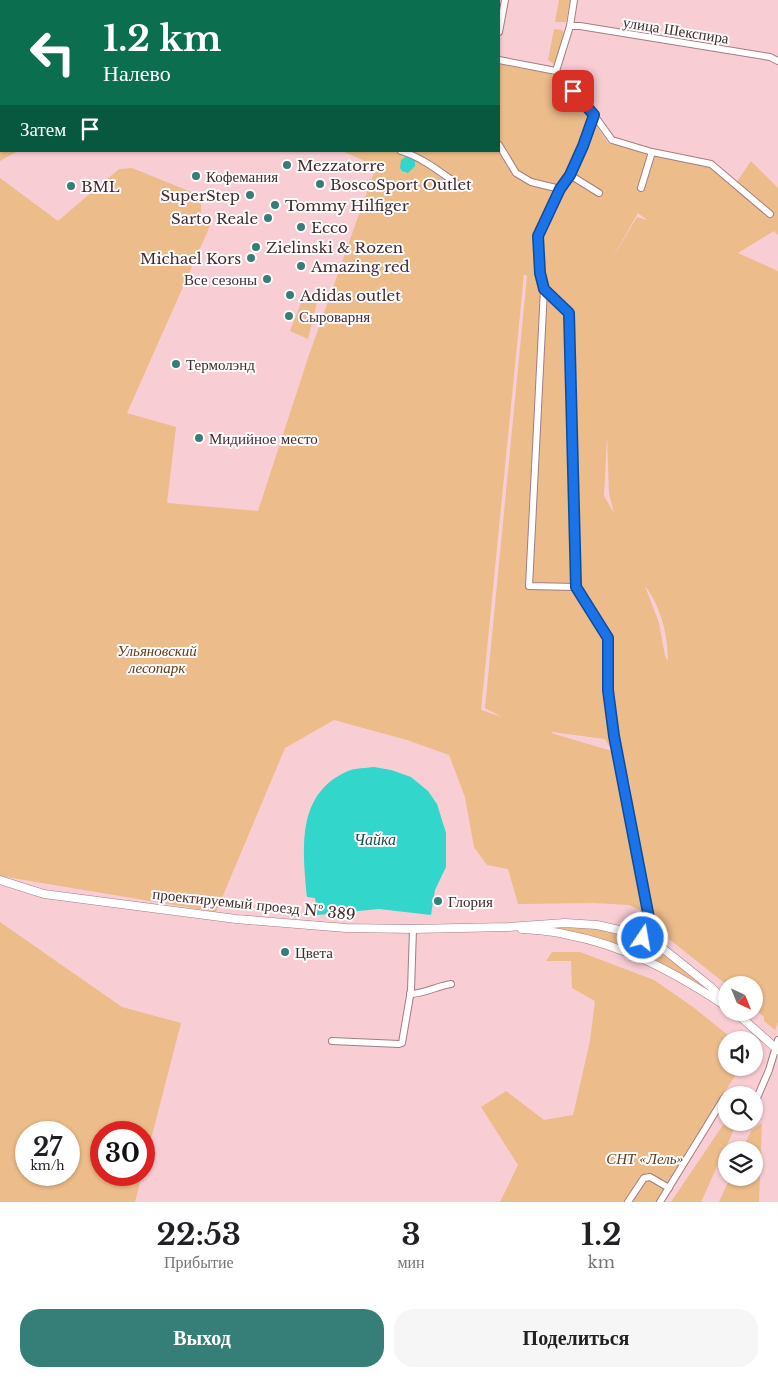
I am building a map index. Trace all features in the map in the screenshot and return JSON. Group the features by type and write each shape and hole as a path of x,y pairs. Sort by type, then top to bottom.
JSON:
{"main road":[{"name":"проектируемый проезд № 389","path":"0,880 44,894 236,920 346,928 412,929 508,927 565,923 596,925 643,938 666,951 711,987 718,995"},
{"name":"проектируемый проезд № 389","path":"508,927 562,933 601,943 677,975 718,1000"},
{"path":"744,1021 777,1050"}],"street":[{"path":"500,26 504,0"},
{"path":"556,71 570,26 574,0"},
{"name":"улица Шекспира","path":"570,26 580,26 770,57 778,61"},
{"path":"500,60 556,71 594,115 612,140 652,152 711,164 770,214"},
{"path":"576,587 529,586 544,289 540,273 538,236 560,189 570,175 594,115"},
{"path":"500,147 516,174 531,182 560,189"},
{"path":"403,152 435,168 463,188"},
{"path":"641,188 652,152"},
{"path":"570,175 599,193"},
{"path":"544,289 569,313 576,587 608,638 608,690 614,736 650,923 643,938"},
{"path":"332,1041 402,1043 412,975 412,929"},
{"path":"410,994 419,994 437,986 451,984"},
{"path":"762,1086 777,1050 778,1040"},
{"path":"660,1202 718,1108"},
{"path":"628,1202 644,1178 650,1177 668,1188"}],"green space":[{"path":"559,0 570,0 566,22 555,22"},
{"path":"554,29 562,30 564,33 559,57 554,64 548,60"},
{"name":"Ульяновский лесопарк","path":"500,64 551,74 588,113 608,143 708,166 734,186 751,161 778,188 778,235 774,231 738,253 778,271 778,1022 775,1030 764,1021 763,976 718,976 718,978 645,920 644,912 629,905 594,903 518,904 508,869 487,865 474,847 465,797 449,755 407,740 334,720 285,748 216,912 0,876 0,178 58,221 119,169 132,168 201,196 201,213 210,226 127,413 176,427 167,503 258,511 309,355 374,172 382,170 344,152 500,152","holes":["638,213 647,220 637,217 609,264","524,274 527,276 485,708 502,717 481,710","607,436 609,493 614,513 604,496","645,586 651,594 662,622 667,642 668,661 665,656 659,623","551,733 605,739 612,751","617,758 630,782 638,853"]},
{"path":"0,152 16,152 0,161"},
{"path":"303,298 317,302 308,339 290,331"},
{"path":"0,922 122,1007 181,1023 155,1123 155,1121 90,1121 90,1186 139,1186 135,1202 0,1202"},
{"path":"550,927 596,929 627,937 667,958 704,987 667,966 630,949 591,936"},
{"name":"СНТ «Лель»","path":"552,952 580,952 654,980 693,1007 723,1031 718,1031 718,1076 735,1076 728,1086 718,1086 718,1102 659,1202 500,1202 518,1165 481,1107 506,1091 544,1120 573,1115 590,1041 595,1001 572,988 571,961 546,961"},
{"path":"719,1131 733,1131 729,1141 718,1141 718,1164 701,1202 671,1202"},
{"path":"751,1131 762,1131 761,1141 746,1141"},
{"path":"726,1186 760,1186 759,1202 719,1202"}],"water":[{"path":"407,156 415,160 415,166 408,173 400,168 401,160"},
{"name":"Чайка","path":"374,767 391,770 411,777 428,791 437,804 446,833 446,867 435,890 431,915 379,909 317,915 315,898 307,897 304,861 306,825 311,809 319,794 331,781 351,770"}],"place":[{"name":"Mezzatorre","path":"287,165"},
{"name":"Кофемания","path":"196,176"},
{"name":"BoscoSport Outlet","path":"320,184"},
{"name":"BML","path":"71,186"},
{"name":"SuperStep","path":"250,195"},
{"name":"Tommy Hilfiger","path":"275,205"},
{"name":"Sarto Reale","path":"268,218"},
{"name":"Ecco","path":"301,227"},
{"name":"Zielinski & Rozen","path":"256,247"},
{"name":"Michael Kors","path":"251,258"},
{"name":"Amazing red","path":"301,266"},
{"name":"Все сезоны","path":"267,279"},
{"name":"Adidas outlet","path":"290,295"},
{"name":"Сыроварня","path":"289,316"},
{"name":"Термолэнд","path":"176,364"},
{"name":"Мидийное место","path":"199,438"},
{"name":"Глория","path":"438,901"},
{"name":"Цвета","path":"285,952"}],"route":[{"path":"573,91 594,115 570,175 560,189 538,236 540,273 544,289 569,313 576,587 608,638 608,690 614,736 650,923 643,938"}]}
